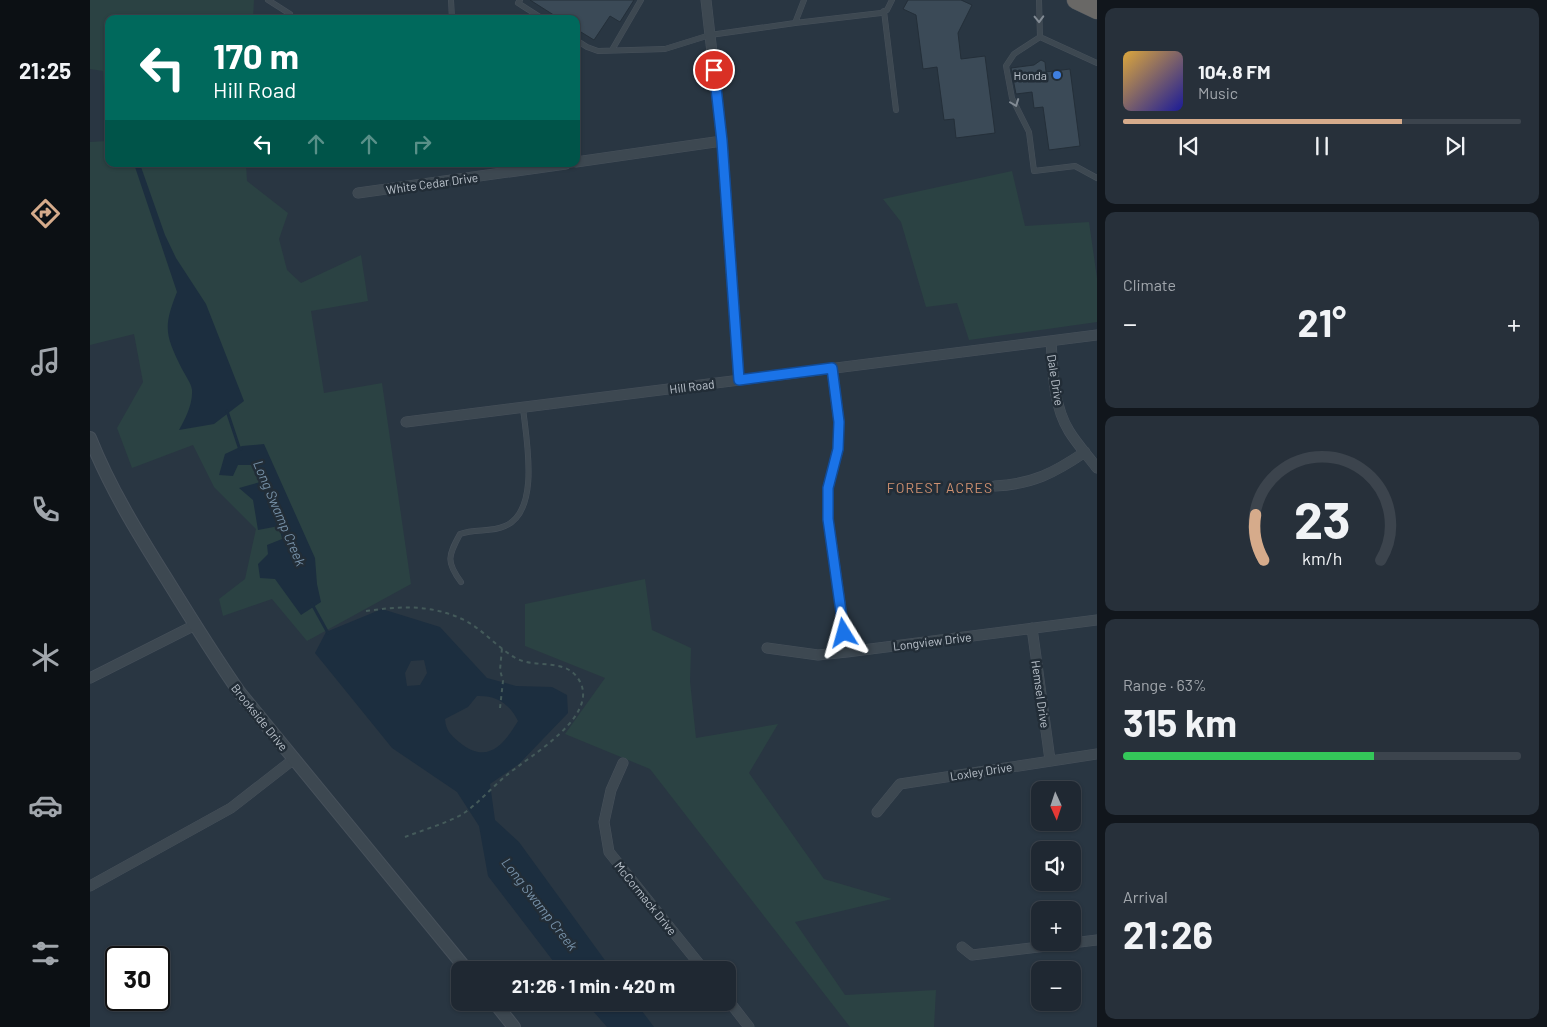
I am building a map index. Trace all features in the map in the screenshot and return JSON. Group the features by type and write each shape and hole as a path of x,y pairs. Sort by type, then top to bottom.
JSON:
{"highway":[{"path":"1076,0 1097,10"}],"street":[{"path":"706,0 722,141 739,380"},
{"path":"580,161 722,141"},
{"name":"White Cedar Drive","path":"358,193 544,167"},
{"name":"Hill Road","path":"406,422 1097,334"},
{"name":"Dale Drive","path":"1050,341 1055,389 1068,430 1097,468"},
{"path":"832,368 839,422 838,449 828,488 828,519 847,652"},
{"name":"Brookside Drive","path":"90,438 106,477 129,519 240,693 460,961"},
{"path":"995,486 1038,479 1059,470 1085,452"},
{"name":"Longview Drive","path":"767,648 818,655 1097,620"},
{"path":"90,678 195,625"},
{"name":"Hemsel Drive","path":"1032,628 1050,760"},
{"name":"Loxley Drive","path":"877,812 900,784 1097,754"},
{"path":"90,886 231,808 294,759"},
{"name":"McCormack Drive","path":"623,763 612,790 604,822 609,852 697,961"},
{"path":"962,947 972,955 1097,940"},
{"path":"736,1010 749,1027"},
{"path":"501,1011 514,1027"}],"lane":[{"path":"268,0 290,14"},
{"path":"451,0 452,15"},
{"path":"520,0 518,3 537,15"},
{"path":"612,50 641,0"},
{"path":"795,22 804,0"},
{"path":"580,43 598,50 665,49 710,35 795,22 871,15 884,11 892,0"},
{"path":"1039,0 1040,37"},
{"path":"884,11 896,110"},
{"path":"1040,37 1097,63"},
{"path":"1040,37 1014,54 1006,66 1012,98 1029,132 1034,170 1075,166 1097,178"},
{"path":"461,582 450,568 450,552 460,534 472,529 488,530 504,526 515,520 528,494 529,469 523,407"}],"path":[{"path":"366,611 415,606 466,621 516,658 565,668 579,679 582,691 578,712 561,733 507,774 461,814 404,837"},
{"path":"500,708 503,681 500,670 502,648"}],"green space":[{"path":"90,0 254,0 253,15 105,15 105,106 103,71 90,69"},
{"path":"105,141 105,167 246,167 247,181 288,213 279,239 287,270 301,283 361,255 368,301 311,311 324,393 382,383 411,584 307,641 272,599 223,616 219,599 245,579 256,529 214,487 193,445 132,468 117,428 143,382 134,334 90,345 90,142"},
{"path":"1012,171 1025,226 1089,222 1097,278 1097,322 969,340 957,303 926,307 901,222 883,199"},
{"path":"645,579 652,630 691,648 690,681 696,738 778,724 749,773 824,879 892,899 795,922 845,995 936,990 934,1027 850,1027 650,769 565,734 605,678 525,646 525,604"}],"water":[{"path":"135,167 141,167 165,235 176,258 206,304 244,401 214,424 179,430 190,406 192,390 169,339 169,314 177,292"},
{"path":"264,444 315,558 317,584 321,602 301,615 275,579 260,578 258,564 268,554 267,545 282,539 279,526 258,530 253,500 239,488 260,482 254,465 238,465 233,476 219,475 225,454 242,446"},
{"path":"382,609 440,627 487,678 516,686 552,687 567,695 568,713 519,764 490,784 495,820 519,842 605,961 553,961 488,876 479,826 457,792 392,748 315,653 326,632","holes":["424,660 427,673 420,685 407,686 405,673 411,661","477,696 496,699 507,705 518,721 500,745 493,750 478,752 469,749 459,742 449,732 445,719 468,707"]},
{"path":"593,1011 642,1011 654,1027 607,1027"}],"building":[{"path":"530,0 634,0 620,22 610,16 594,40 580,31 580,15 554,15"},
{"path":"908,0 961,0 972,5 958,33 961,59 985,56 995,133 956,138 954,119 944,120 937,67 923,69 916,15 903,9"},
{"path":"1041,60 1045,62 1046,72 1070,69 1080,146 1049,150 1043,107 1034,108 1032,92 1016,94 1011,68 1034,65"}],"waterway":[{"name":"Long Swamp Creek","path":"227,411 241,449"},
{"name":"Long Swamp Creek","path":"312,604 328,633"}],"place":[{"name":"Honda","path":"1057,75"}],"district":[{"name":"FOREST ACRES","path":"940,487"}],"route":[{"path":"714,70 722,141 739,380 832,368 839,422 838,449 828,488 828,519 844,633"}]}
